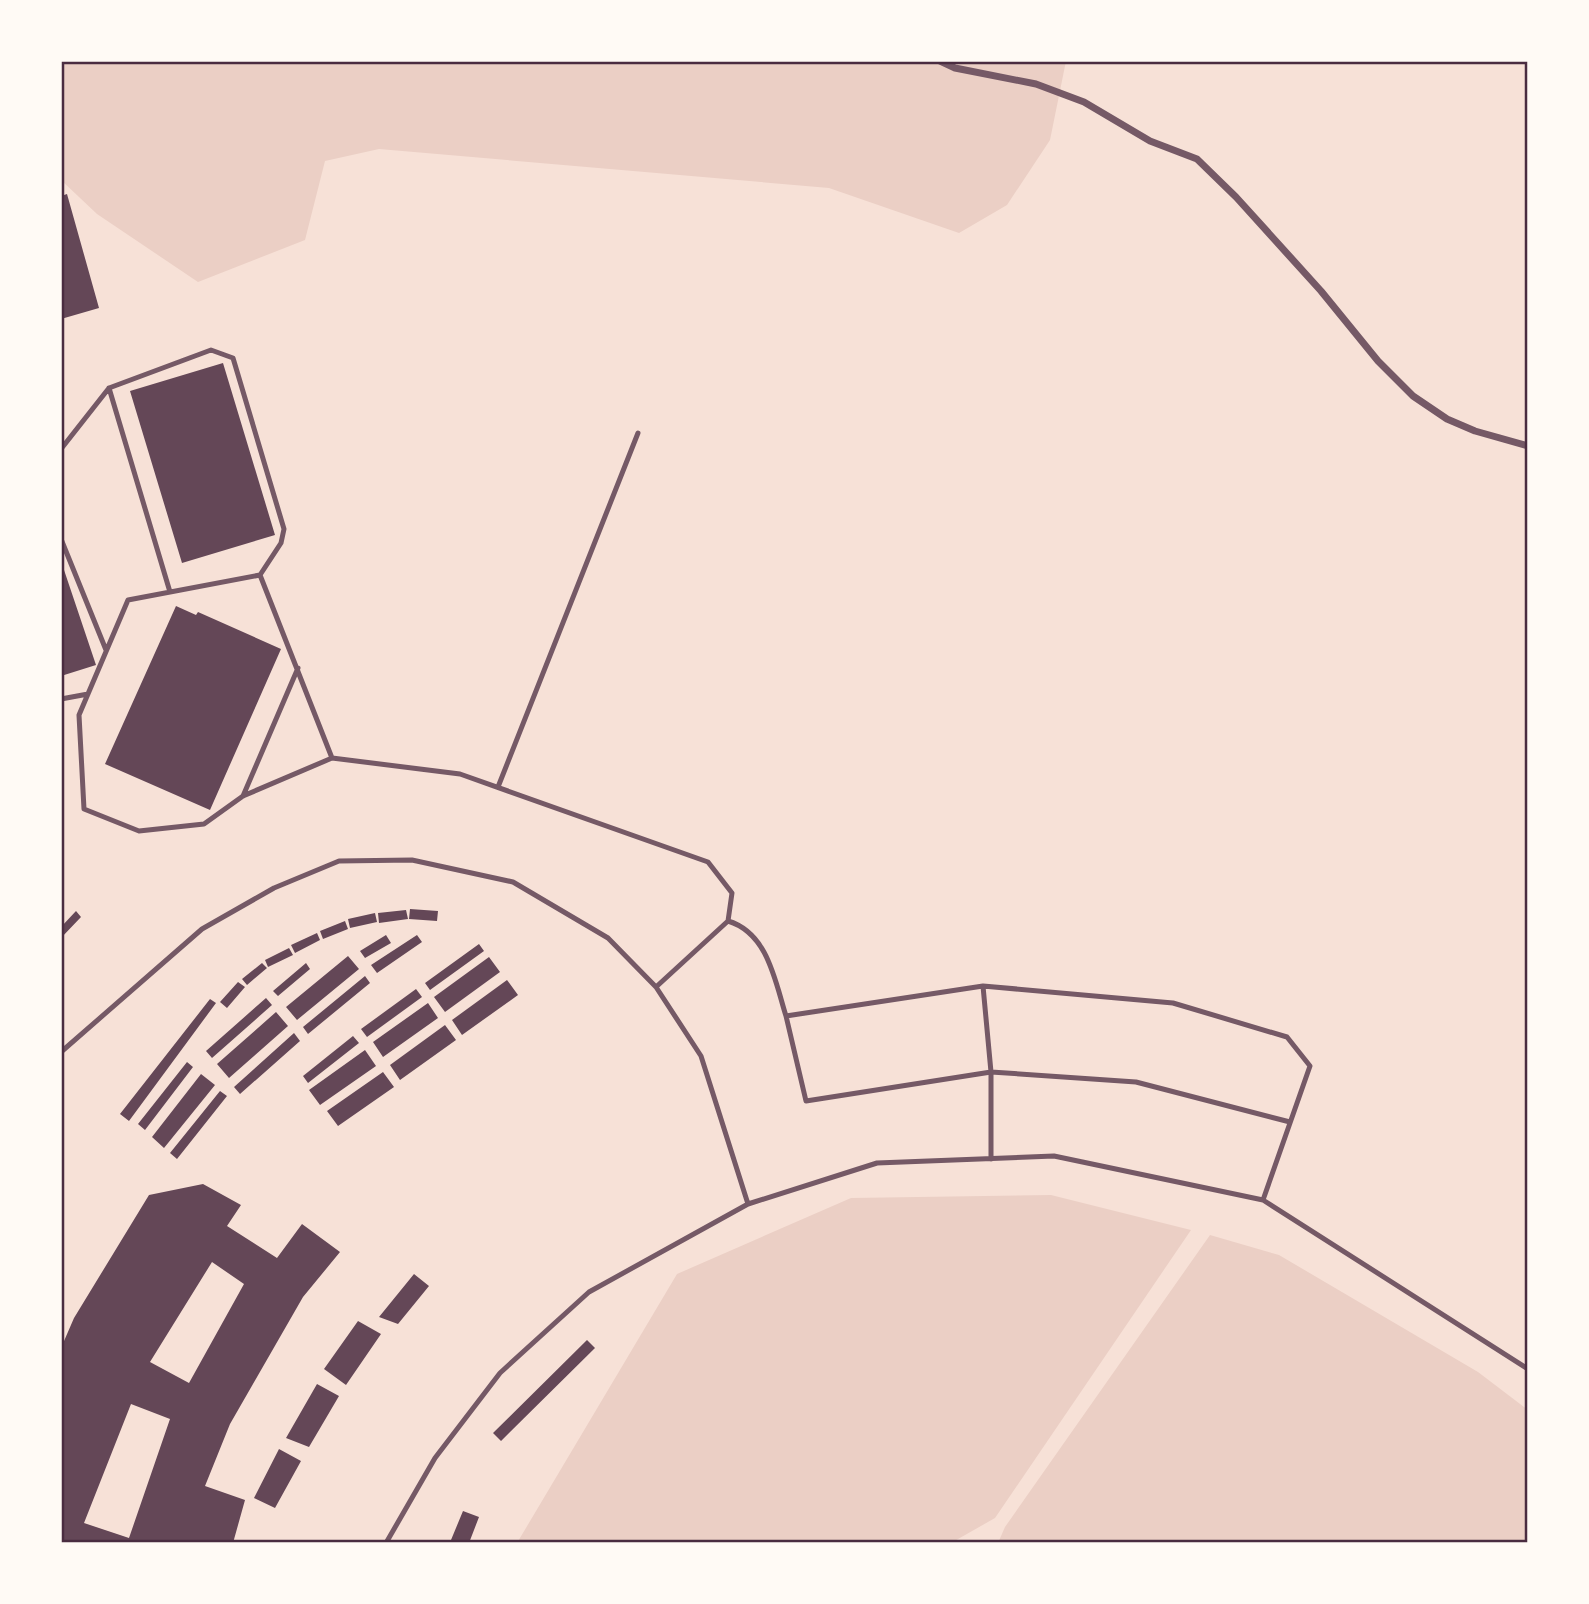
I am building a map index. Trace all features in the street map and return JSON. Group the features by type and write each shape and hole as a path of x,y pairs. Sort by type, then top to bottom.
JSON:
{"street":[{"path":"940,61 955,68 1036,84 1072,97 1150,141 1197,159 1321,291 1378,361 1413,396 1457,423 1528,446"}],"lane":[{"path":"61,449 109,388 211,350 233,358 284,529 281,543 260,575 128,600 79,715 84,808 139,831 204,824 243,796 332,758 460,774 708,863 732,893 728,920 656,987"},
{"path":"109,388 170,592"},
{"path":"498,787 638,433"},
{"path":"61,539 106,651"},
{"path":"260,575 332,758"},
{"path":"243,796 298,668"},
{"path":"61,699 88,694"},
{"path":"61,1052 202,929 274,888 339,862 412,860 513,882 608,938 656,987 701,1056 748,1204"},
{"path":"728,920 739,924 764,948 786,1016 806,1101 991,1072 1136,1082 1290,1122"},
{"path":"786,1016 983,986 1172,1003 1287,1037 1310,1066 1263,1200"},
{"path":"983,986 991,1072 991,1158"},
{"path":"386,1543 435,1458 500,1373 589,1292 748,1204 877,1164 1054,1156 1263,1200 1528,1369"}],"shaded area":[{"path":"61,61 1066,61 1050,140 1007,205 959,233 829,188 379,149 325,161 305,240 198,282 97,214 61,180"},
{"path":"1051,1195 1191,1230 995,1518 951,1543 517,1543 677,1274 851,1198"},
{"path":"1210,1235 1279,1255 1478,1372 1528,1410 1528,1543 998,1543 1005,1527"}],"building":[{"path":"67,194 99,308 61,319 61,196"},
{"path":"223,363 275,535 182,563 130,391"},
{"path":"61,561 96,665 61,676"},
{"path":"176,606 196,615 198,612 281,649 210,810 105,764"},
{"path":"410,909 438,911 437,921 409,919"},
{"path":"406,910 408,919 379,923 378,913"},
{"path":"76,911 81,917 61,938 61,927"},
{"path":"375,913 377,922 350,928 348,919"},
{"path":"345,921 348,929 323,939 320,931"},
{"path":"317,933 320,940 295,953 291,945"},
{"path":"386,935 391,943 365,958 360,951"},
{"path":"417,935 422,942 377,973 371,965"},
{"path":"479,944 484,951 430,990 425,983"},
{"path":"289,948 293,955 268,967 265,960"},
{"path":"348,956 359,969 297,1020 286,1007"},
{"path":"489,957 500,972 445,1012 434,997"},
{"path":"262,963 267,968 247,985 242,979"},
{"path":"306,963 310,969 278,996 273,991"},
{"path":"365,976 370,983 308,1034 303,1027"},
{"path":"507,980 518,995 462,1035 452,1020"},
{"path":"238,982 245,987 227,1008 220,1002"},
{"path":"416,989 422,997 367,1037 361,1029"},
{"path":"266,998 272,1005 212,1058 206,1051"},
{"path":"210,999 216,1003 129,1121 120,1114"},
{"path":"428,1003 438,1018 383,1057 373,1042"},
{"path":"276,1012 288,1026 229,1078 217,1064"},
{"path":"445,1025 456,1040 400,1080 390,1065"},
{"path":"294,1033 300,1041 240,1094 234,1087"},
{"path":"353,1036 359,1043 308,1083 303,1076"},
{"path":"365,1050 376,1066 320,1105 309,1090"},
{"path":"187,1062 193,1067 145,1130 138,1124"},
{"path":"383,1072 394,1087 338,1126 327,1111"},
{"path":"201,1074 215,1085 164,1148 152,1137"},
{"path":"220,1091 227,1096 177,1159 170,1153"},
{"path":"203,1184 241,1205 227,1226 277,1258 302,1224 340,1252 303,1297 230,1424 205,1486 245,1500 233,1543 61,1543 61,1348 74,1318 149,1195","holes":["212,1262 244,1284 189,1383 150,1362","131,1404 170,1419 129,1538 84,1523"]},
{"path":"414,1274 429,1286 398,1324 379,1317"},
{"path":"358,1321 381,1334 346,1385 324,1369"},
{"path":"587,1340 595,1348 501,1441 493,1433"},
{"path":"317,1384 339,1396 309,1447 286,1438"},
{"path":"279,1449 301,1461 275,1508 254,1498"},
{"path":"463,1511 479,1517 469,1543 451,1540"}]}
